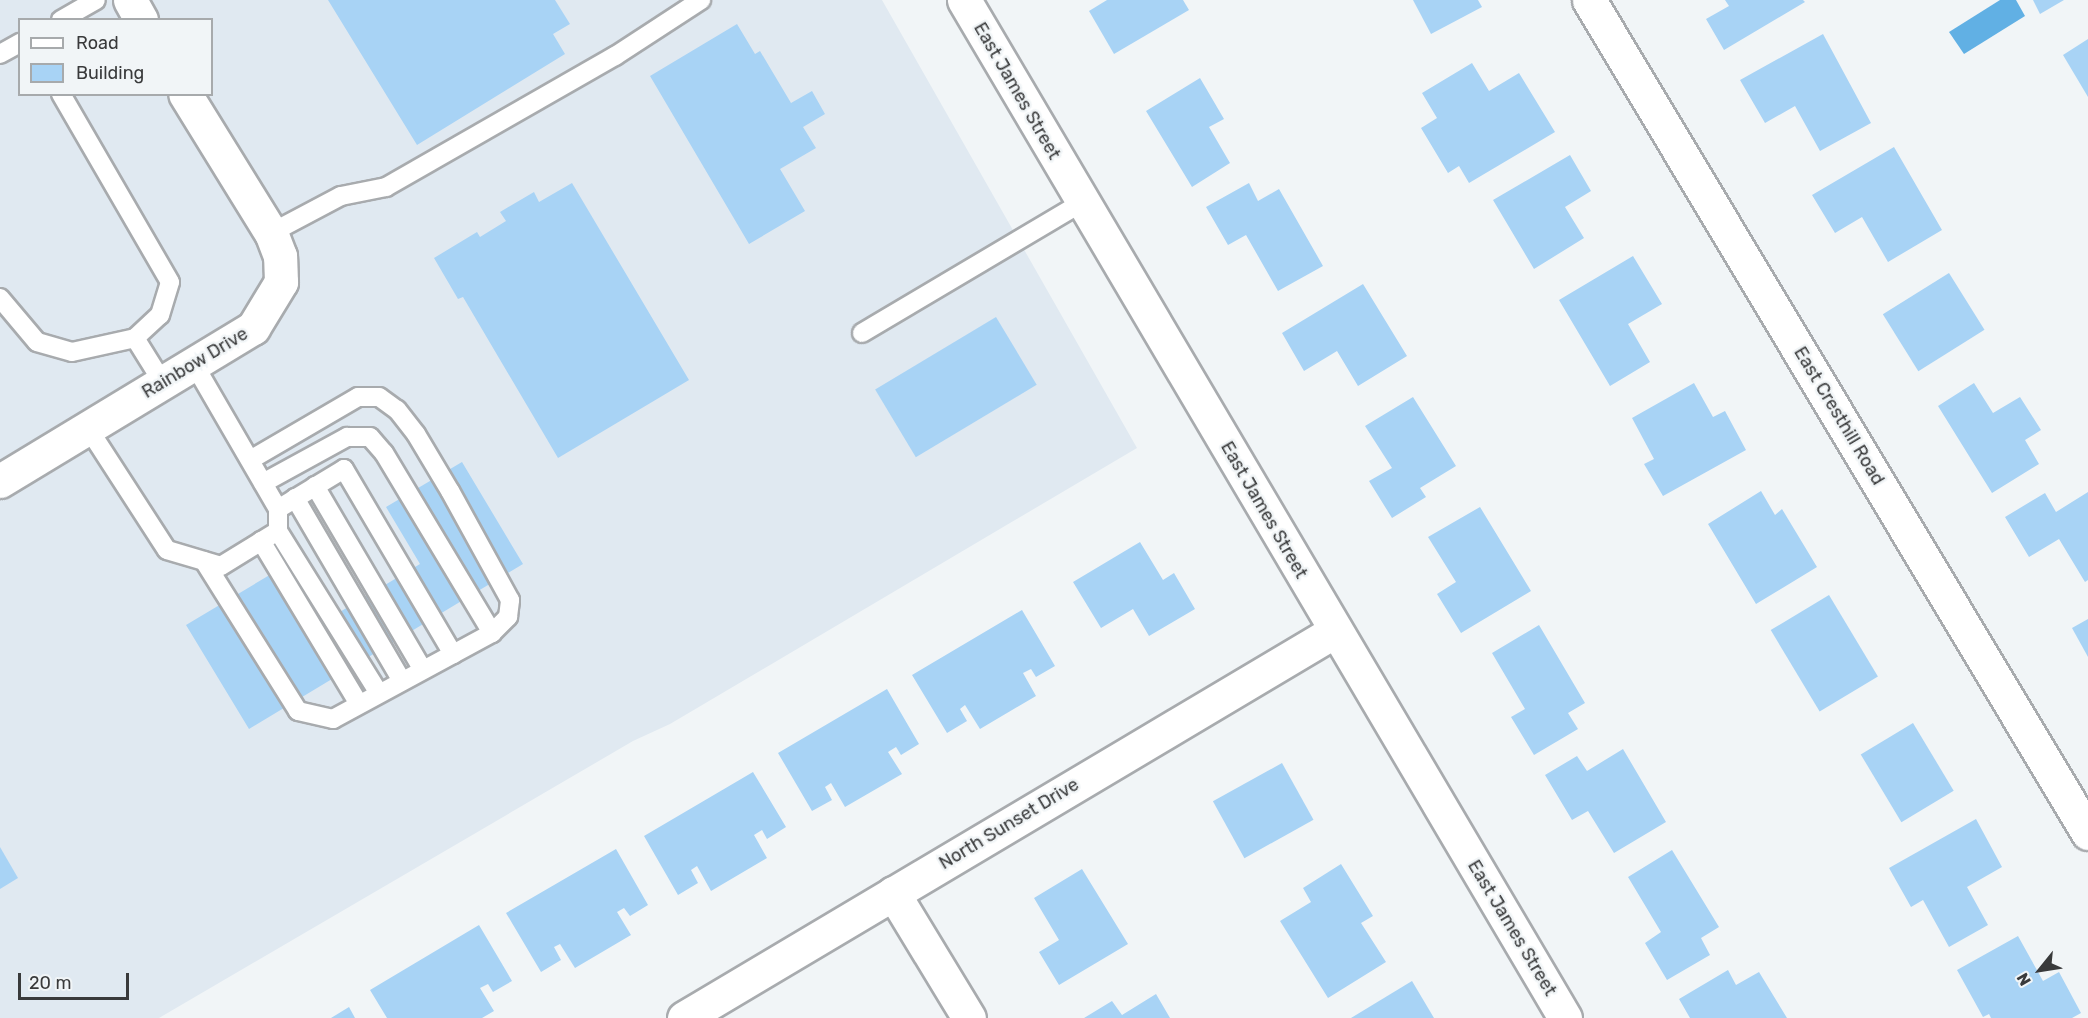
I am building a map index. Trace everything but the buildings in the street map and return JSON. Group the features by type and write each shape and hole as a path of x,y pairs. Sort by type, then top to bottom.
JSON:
{"street":[{"path":"130,0 140,18"},
{"name":"East James Street","path":"964,0 1565,1018"},
{"name":"East Cresthill Road","path":"1589,0 2088,833"},
{"name":"Rainbow Drive","path":"0,481 253,328 272,301 281,282 281,265 271,233 186,96"},
{"name":"North Sunset Drive","path":"684,1018 1335,631"},
{"path":"893,893 969,1018"}],"lane":[{"path":"64,18 96,0"},
{"path":"271,233 340,196 386,187 615,56 701,0"},
{"path":"0,54 18,44"},
{"path":"0,298 37,342 72,352 135,338 160,315 170,282 62,96"},
{"path":"862,333 1083,202"},
{"path":"135,338 163,383"},
{"path":"194,364 278,509 278,531 379,693"},
{"path":"204,561 298,711 333,718 492,633 508,616 510,600 416,434 397,410 379,397 358,397 250,460"},
{"path":"88,428 167,550 220,566 278,531"},
{"path":"263,483 347,437 370,437 384,453 492,633"},
{"path":"278,509 344,468 453,654"},
{"path":"315,486 423,669"},
{"path":"295,498 402,681"},
{"path":"261,541 359,704"}],"shaded area":[{"path":"0,0 882,0 1137,448 670,724 633,741 159,1018 0,1018"}],"water":[{"path":"2000,0 2016,0 2025,16 1964,54 1949,32"}]}
